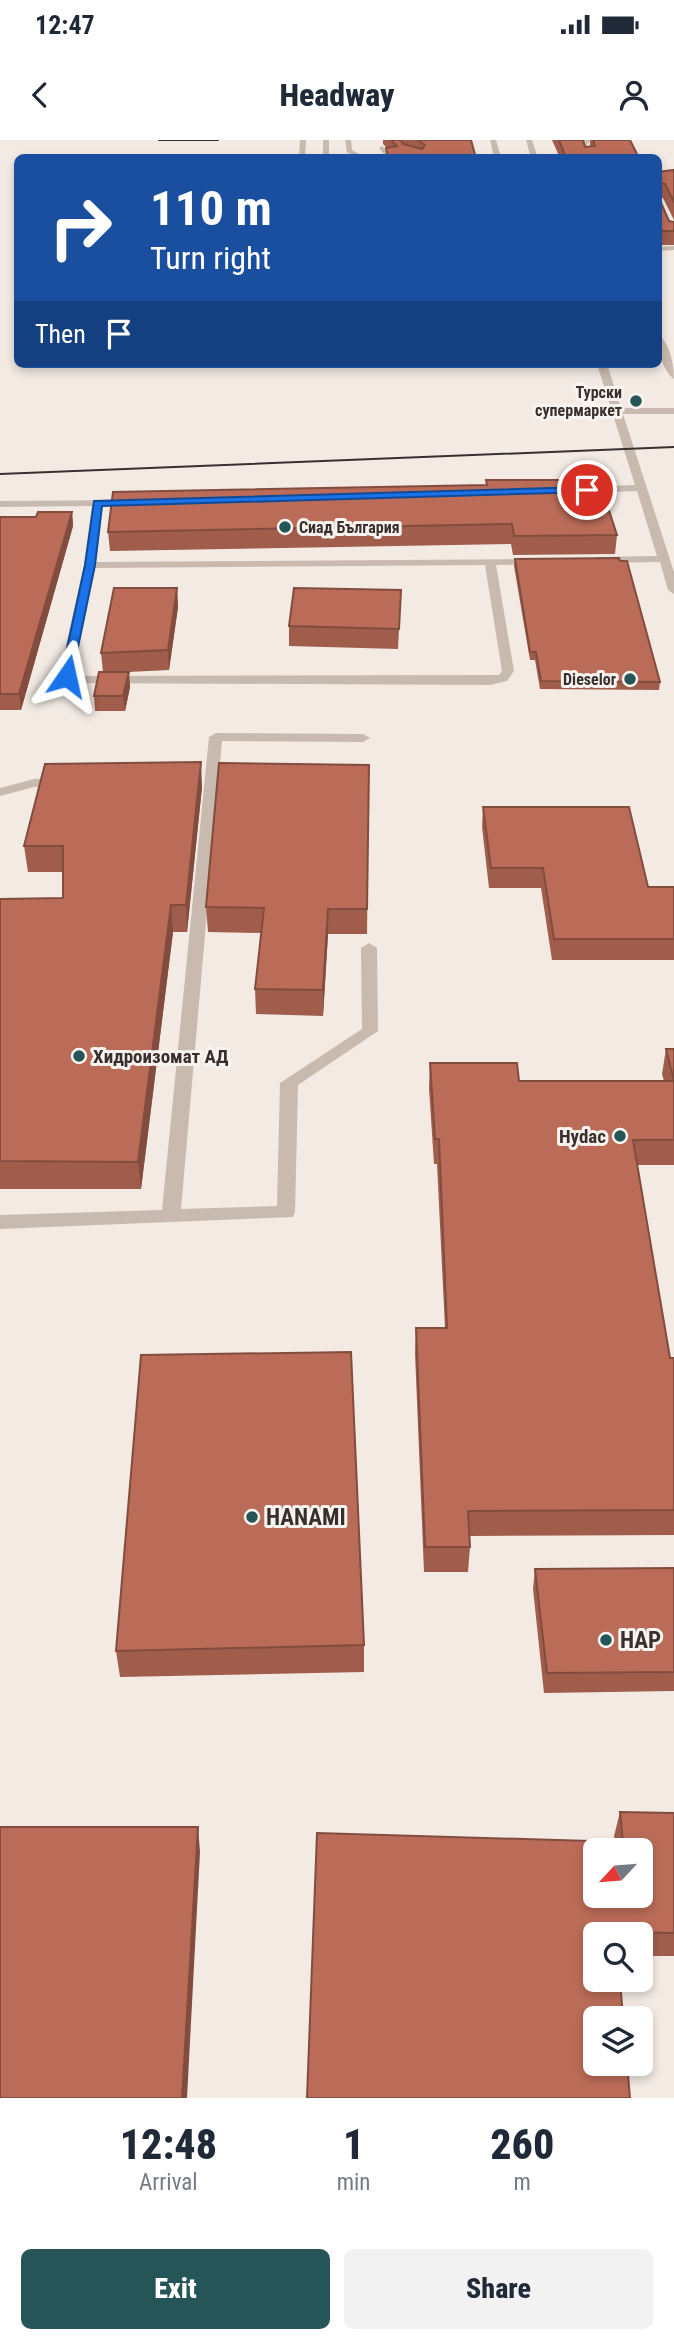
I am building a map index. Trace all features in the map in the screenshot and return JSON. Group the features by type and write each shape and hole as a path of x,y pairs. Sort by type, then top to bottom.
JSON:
{"street":[{"path":"348,140 349,151 355,154"},
{"path":"493,140 497,154"},
{"path":"382,148 395,153"},
{"path":"662,347 674,376"},
{"path":"603,368 674,590"},
{"path":"617,411 674,411"},
{"path":"572,490 641,488"},
{"path":"0,505 140,502"},
{"path":"98,503 90,565 66,672 67,676 76,680 497,680 507,675 508,671 490,561"},
{"path":"583,560 664,559"},
{"path":"90,565 557,560"},
{"path":"171,1216 205,780 216,737 363,738"},
{"path":"0,792 34,783 75,782"},
{"path":"0,1222 286,1212 289,1083 370,1031 369,948"}],"building":[{"path":"391,140 401,140 403,144 422,149 425,145 417,140 471,140 475,154 387,154 386,148 397,146"},
{"path":"559,140 583,140 585,147 595,146 593,140 630,140 637,154 564,154"},
{"path":"674,170 674,202 665,184 662,184 662,172"},
{"path":"662,205 669,221 674,222 674,231 662,231"},
{"path":"486,480 599,480 617,535 514,536 512,524 108,532 113,492 487,485"},
{"path":"38,512 72,512 19,694 0,694 0,517 36,517"},
{"path":"619,558 620,561 627,561 660,682 541,681 536,652 530,652 515,559"},
{"path":"114,588 177,588 168,650 101,653"},
{"path":"294,588 401,590 399,629 289,626"},
{"path":"99,672 129,672 123,696 94,696"},
{"name":"Хидроизомат АД","path":"201,762 186,905 171,905 138,1162 0,1161 0,899 63,898 63,846 24,846 45,764"},
{"path":"219,763 369,765 367,909 328,909 323,990 255,989 264,908 206,907"},
{"path":"483,807 629,807 648,887 674,887 674,939 554,939 543,868 491,868"},
{"path":"666,1049 674,1049 674,1081"},
{"path":"430,1063 517,1063 519,1081 674,1081 674,1140 633,1140 670,1358 674,1358 674,1510 468,1511 470,1547 425,1547 416,1328 447,1328 439,1139 435,1139"},
{"path":"351,1352 364,1645 116,1651 141,1355"},
{"name":"НАР","path":"674,1568 674,1672 547,1673 535,1569"},
{"path":"620,1812 674,1813 674,1933 653,1933 653,1922 583,1922 583,1992 621,1992 622,2006 583,2006 583,2076 628,2076 630,2098 307,2098 317,1833 583,1841 583,1908 653,1908 653,1838 623,1838"},
{"path":"0,1827 198,1827 182,2098 0,2098"}],"tram line":[{"path":"159,140 218,140"},
{"path":"0,474 674,447"}],"place":[{"name":"Турски супермаркет","path":"636,401"},
{"name":"Сиад България","path":"285,527"},
{"name":"Dieselor","path":"630,679"},
{"name":"Хидроизомат АД","path":"79,1056"},
{"name":"Hydac","path":"620,1136"},
{"name":"HANAMI","path":"252,1517"},
{"name":"НАР","path":"606,1640"}],"route":[{"path":"67,676 90,565 98,503 587,490"}]}
